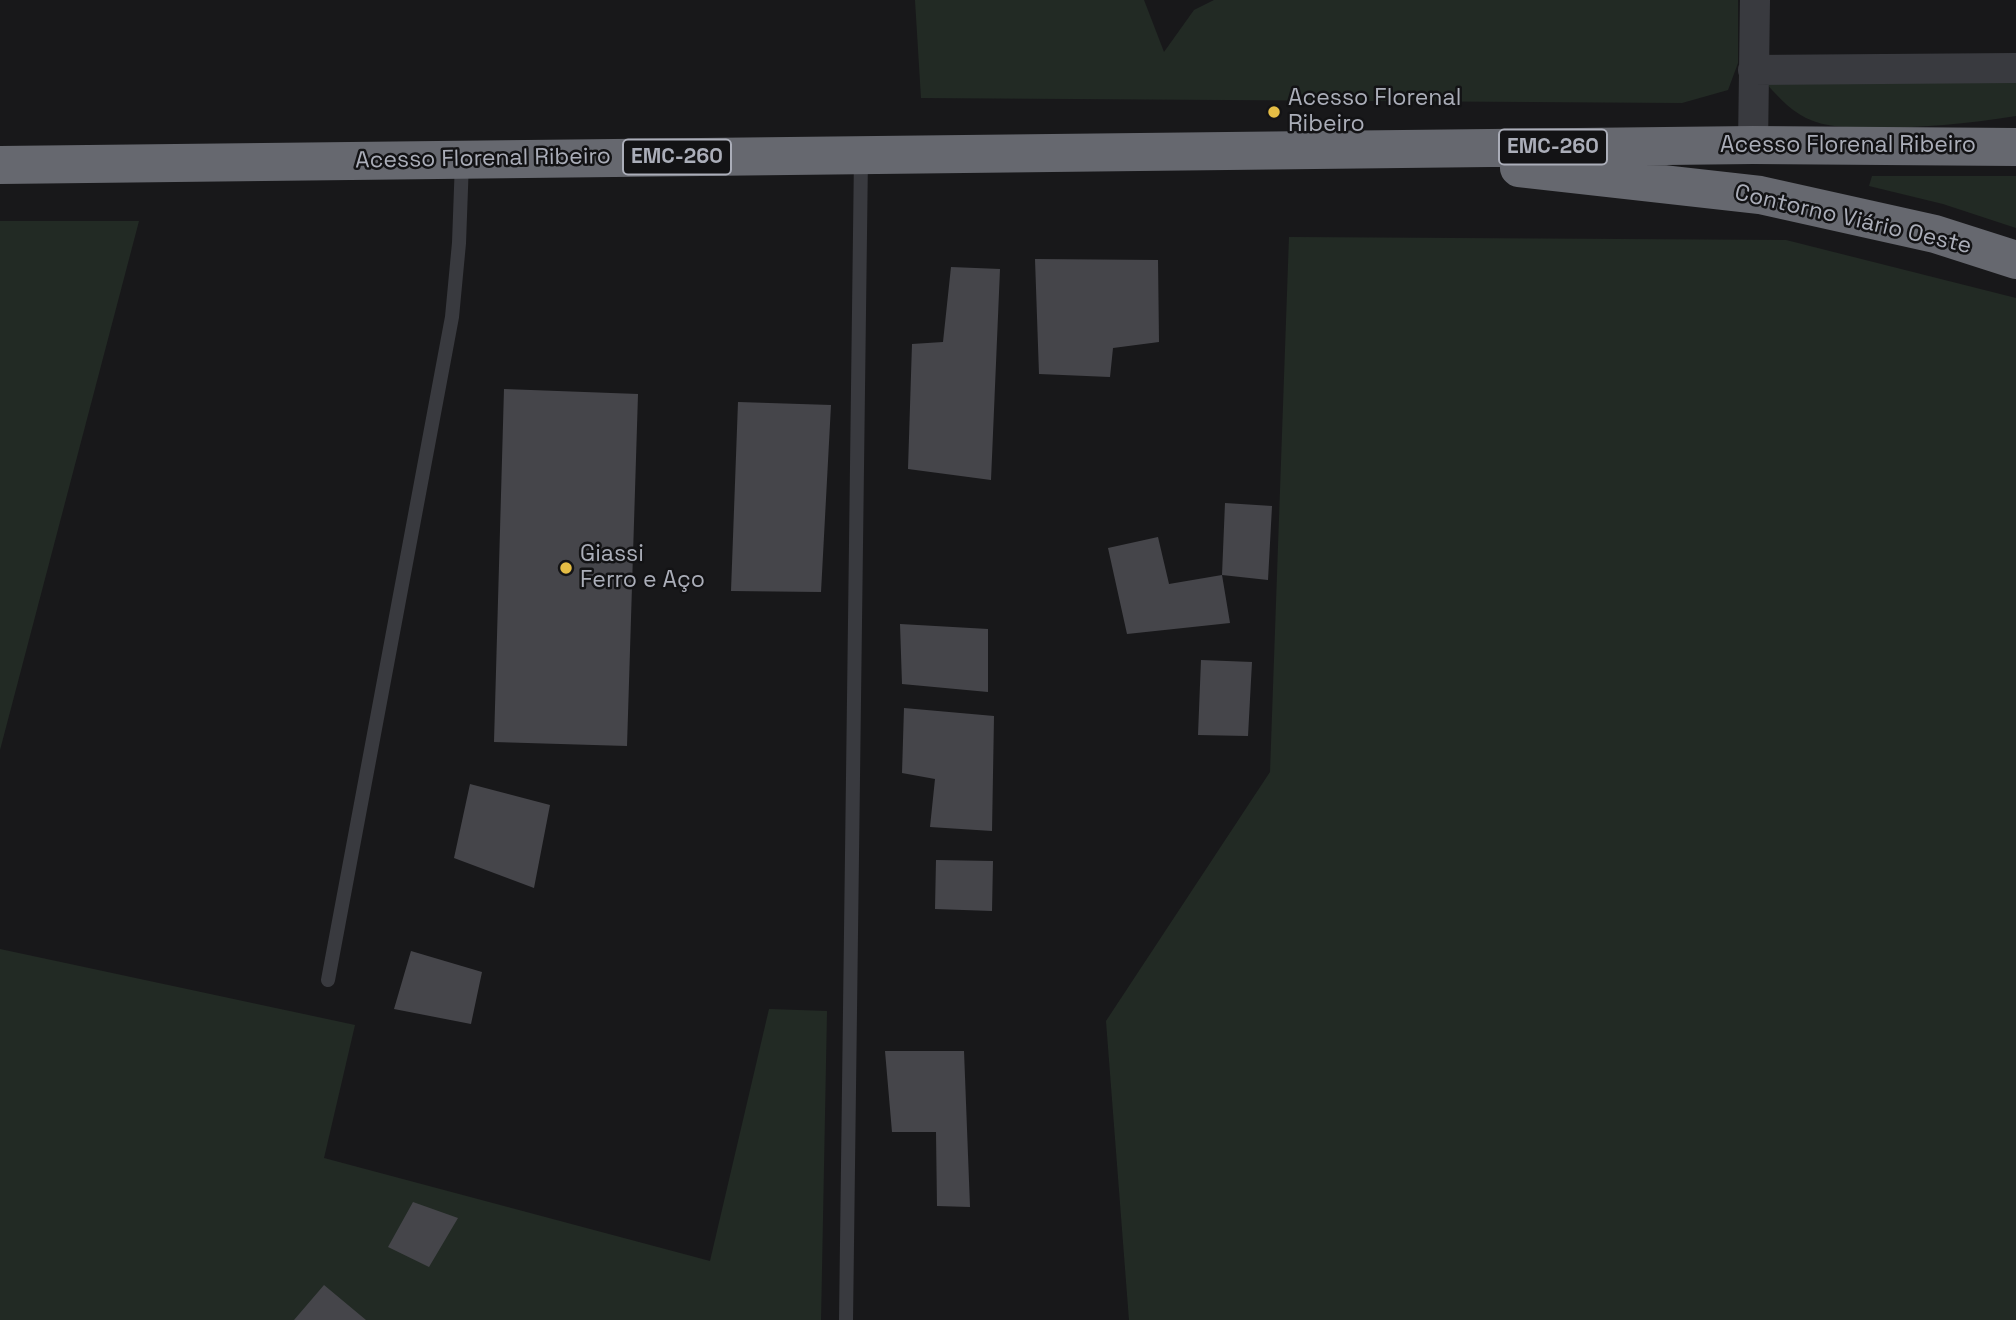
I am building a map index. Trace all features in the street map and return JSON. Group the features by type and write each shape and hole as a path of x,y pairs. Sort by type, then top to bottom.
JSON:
{"highway":[{"name":"Acesso Florenal Ribeiro","path":"0,165 1752,145 2016,147"},
{"name":"Contorno Viário Oeste","path":"1354,149 1759,195 1935,234 2016,260"}],"street":[{"path":"1752,145 1755,0"},
{"path":"1753,69 2016,68"}],"lane":[{"path":"846,1320 861,155"},
{"path":"328,980 452,317 459,243 462,159"}],"shaded area":[{"path":"915,0 1144,0 1164,52 1194,10 1214,0 1738,0 1738,63 1728,90 1682,103 921,98"},
{"path":"2016,78 2016,116 1943,125 1870,128 1830,125 1806,118 1788,106 1762,79"},
{"path":"1872,176 2016,176 2016,228 1943,204 1869,186"},
{"path":"0,221 139,221 0,750"},
{"path":"1289,237 1786,240 2016,298 2016,1320 1129,1320 1106,1021 1270,772"},
{"path":"0,949 355,1025 324,1158 710,1261 769,1009 827,1011 821,1320 0,1320"}],"building":[{"path":"1035,259 1158,260 1159,342 1113,348 1110,377 1039,374"},
{"path":"951,267 1000,269 991,480 908,469 912,344 943,342"},
{"name":"Giassi Ferro e Aço","path":"504,389 638,394 627,746 494,742"},
{"path":"738,402 831,405 821,592 731,591"},
{"path":"1225,503 1272,506 1268,580 1222,575"},
{"path":"1158,537 1169,584 1222,575 1230,623 1127,634 1108,548"},
{"path":"900,624 988,629 988,692 902,684"},
{"path":"1201,660 1252,662 1248,736 1198,735"},
{"path":"904,708 994,716 992,831 930,827 935,779 902,773"},
{"path":"470,784 550,805 534,888 454,858"},
{"path":"936,860 993,861 992,911 935,909"},
{"path":"411,951 482,972 471,1024 394,1009"},
{"path":"885,1051 964,1051 970,1207 937,1206 936,1132 892,1132"},
{"path":"413,1202 458,1218 429,1267 388,1247"},
{"path":"324,1285 366,1320 294,1320"}],"place":[{"name":"Acesso Florenal Ribeiro","path":"1274,112"},
{"name":"Giassi Ferro e Aço","path":"566,568"}]}
